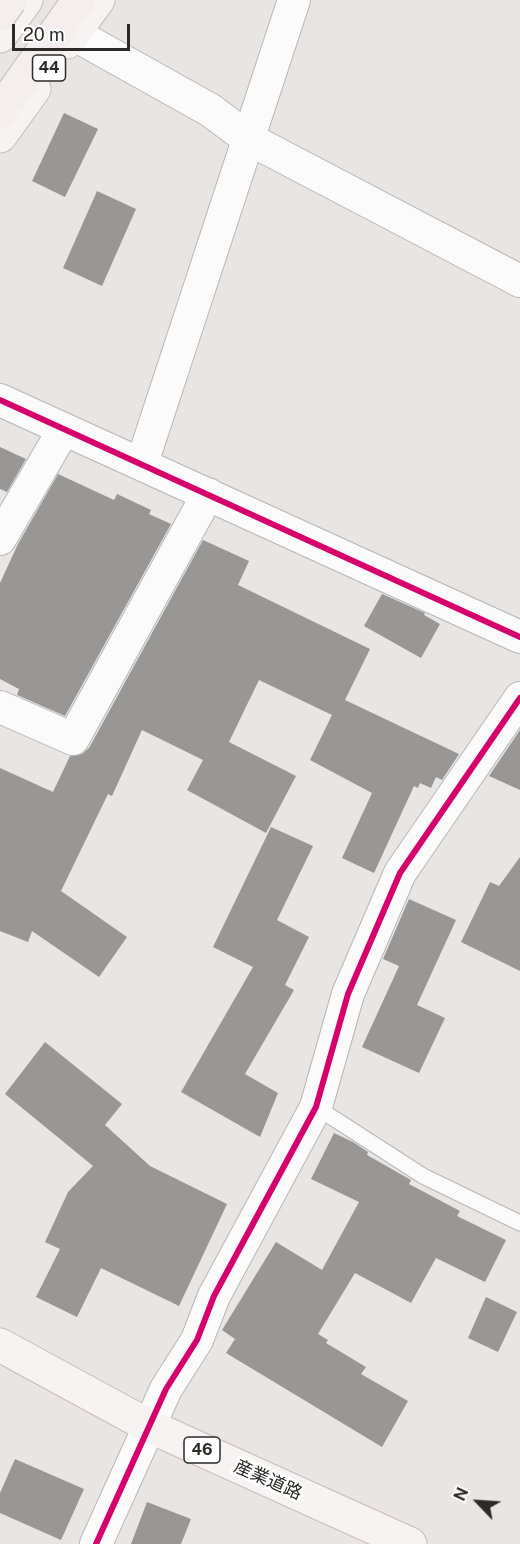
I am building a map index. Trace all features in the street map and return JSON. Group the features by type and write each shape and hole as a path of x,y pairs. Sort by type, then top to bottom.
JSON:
{"highway":[{"path":"0,111 79,0"}],"main road":[{"name":"44","path":"0,136 98,0"},
{"path":"0,36 12,5"},
{"name":"産業道路","path":"0,1345 148,1426 410,1544"}],"street":[{"path":"142,463 294,0"},
{"path":"74,34 210,111 249,139 520,281"},
{"path":"0,400 520,637"},
{"path":"0,539 63,429"},
{"path":"0,707 73,739 208,494"},
{"path":"96,1544 166,1389 197,1340 214,1296 316,1107 348,994 400,873 520,698"}],"lane":[{"path":"316,1107 423,1176 520,1223"}],"building":[{"path":"64,113 98,129 65,197 32,181"},
{"path":"97,191 136,209 102,286 63,268"},
{"path":"0,447 26,459 7,492 0,489"},
{"path":"58,474 114,500 117,494 151,510 149,514 171,524 65,716 17,695 19,689 0,679 0,583 18,544"},
{"path":"203,540 249,561 238,585 370,649 345,700 459,754 442,780 436,777 431,788 420,783 418,788 414,786 374,873 342,858 372,793 310,760 332,715 259,680 229,742 296,776 266,833 187,790 203,760 142,730 112,796 108,794 61,891 127,937 99,977 32,931 28,942 0,931 0,768 53,792 70,756 82,754 89,748"},
{"path":"382,594 425,613 424,615 440,624 421,658 364,626"},
{"path":"520,730 520,790 489,776"},
{"path":"271,827 313,846 277,920 309,937 285,985 294,990 245,1074 278,1093 260,1137 181,1092 253,967 213,947"},
{"path":"520,857 520,971 461,942 490,882 499,886"},
{"path":"409,899 456,920 417,1005 445,1018 419,1073 362,1047 399,966 383,959"},
{"path":"45,1042 122,1104 105,1125 150,1166 227,1204 179,1306 101,1268 77,1317 36,1297 60,1249 45,1242 68,1192 93,1166 5,1094"},
{"path":"334,1133 353,1142 368,1152 367,1155 411,1180 409,1184 460,1211 457,1216 506,1240 485,1282 436,1258 411,1303 355,1273 318,1334 328,1340 326,1343 366,1367 361,1374 408,1401 382,1447 226,1353 235,1339 222,1330 276,1242 322,1270 359,1202 311,1179"},
{"path":"486,1297 517,1312 498,1352 468,1338"},
{"path":"15,1459 84,1489 61,1540 0,1513 0,1493"},
{"path":"147,1502 191,1519 181,1544 131,1544"}],"cycle path":[{"path":"0,400 520,637"},
{"path":"96,1544 166,1389 197,1340 214,1296 316,1107 348,994 400,873 520,698"}]}
